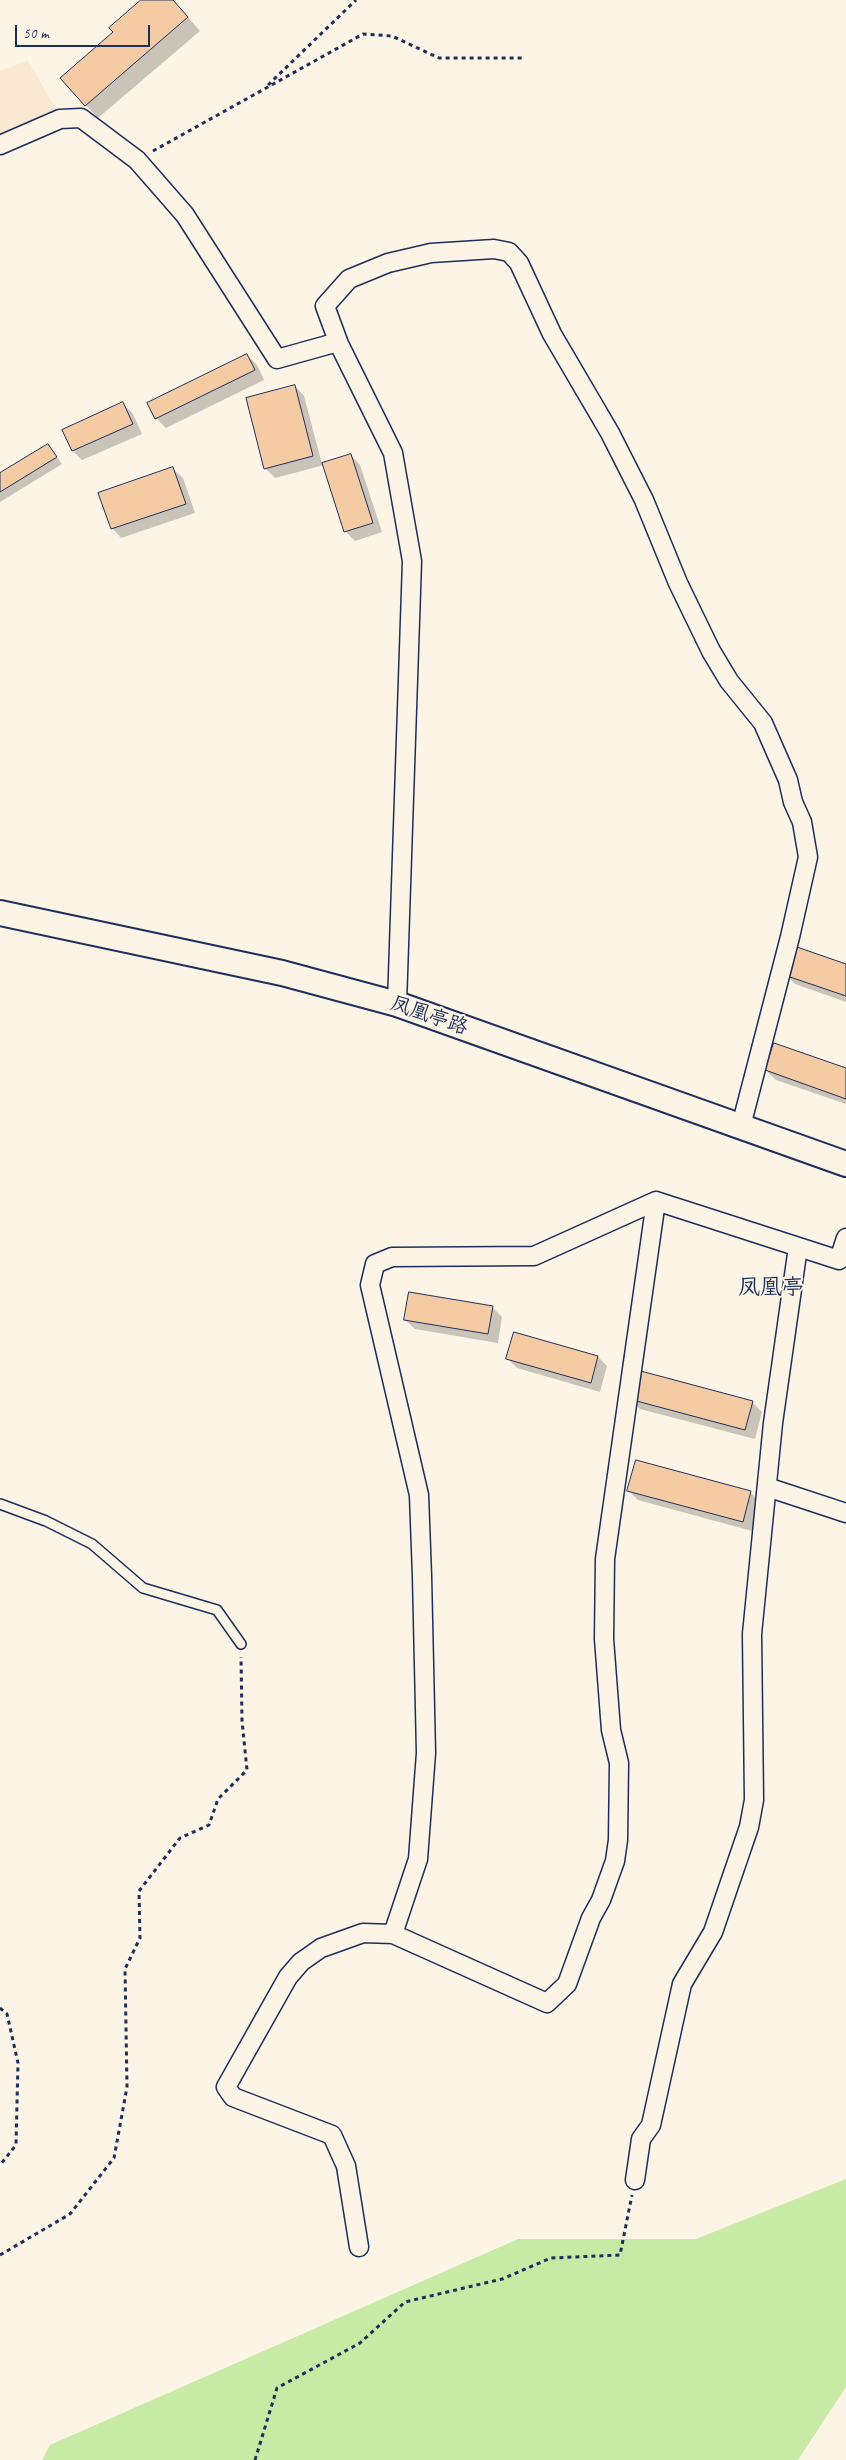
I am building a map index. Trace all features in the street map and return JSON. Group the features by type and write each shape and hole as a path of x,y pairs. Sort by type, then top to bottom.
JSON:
{"street":[{"path":"0,145 60,119 81,118 137,160 185,215 277,359 338,342"},
{"path":"397,1004 412,562 393,453 338,342 325,306 349,280 388,263 431,253 494,249 509,252 519,262 552,334 614,442 644,500 678,583 711,651 729,681 763,723 788,780 792,802 802,822 808,857 790,937 741,1126"},
{"name":"凤凰亭路","path":"0,913 282,973 397,1004 846,1164"},
{"path":"359,2248 346,2166 332,2135 233,2097 226,2087 288,1977 301,1962 321,1948 363,1933 393,1934 546,2003 567,1984 591,1918 602,1900 614,1861 618,1840 618,1763 611,1730 604,1639 605,1559 656,1201"},
{"path":"393,1934 418,1859 426,1753 422,1576 419,1495 370,1285 375,1264 392,1257 534,1256 656,1201 842,1261 846,1238"},
{"path":"635,2180 641,2139 651,2125 682,1984 713,1932 749,1827 753,1809 752,1634 773,1423 798,1246"},
{"path":"767,1487 846,1513"}],"lane":[{"path":"0,1504 46,1521 92,1544 143,1588 217,1610 241,1644"}],"path":[{"path":"264,89 356,0"},
{"path":"137,160 363,34 392,36 439,58 522,58"},
{"path":"0,2255 70,2214 114,2158 127,2087 125,1969 140,1938 139,1891 180,1838 208,1825 218,1799 248,1770 242,1721 241,1644"},
{"path":"0,2008 7,2014 18,2063 16,2145 0,2165"},
{"path":"255,2460 277,2388 360,2343 405,2302 502,2279 551,2258 620,2255 635,2180"}],"shaded area":[{"path":"27,60 57,110 0,134 0,69 1,71"}],"green space":[{"path":"846,2179 846,2387 798,2460 42,2460 50,2445 518,2239 696,2239"}],"building":[{"path":"141,0 173,0 188,17 85,106 60,78 113,32 109,28"},
{"path":"247,354 255,370 155,419 147,403"},
{"path":"295,385 313,456 264,469 246,398"},
{"path":"123,402 133,424 72,451 62,430"},
{"path":"48,444 57,457 0,492 0,473"},
{"path":"351,454 373,523 344,532 322,463"},
{"path":"173,467 186,504 111,529 98,493"},
{"path":"794,946 846,964 846,996 784,975"},
{"path":"774,1043 846,1068 846,1099 765,1070"},
{"path":"409,1292 493,1306 488,1334 404,1320"},
{"path":"514,1332 598,1356 591,1383 506,1359"},
{"path":"637,1370 753,1401 745,1430 629,1399"},
{"path":"636,1460 751,1491 743,1522 627,1491"}],"district":[{"name":"凤凰亭","path":"771,1288"}]}
